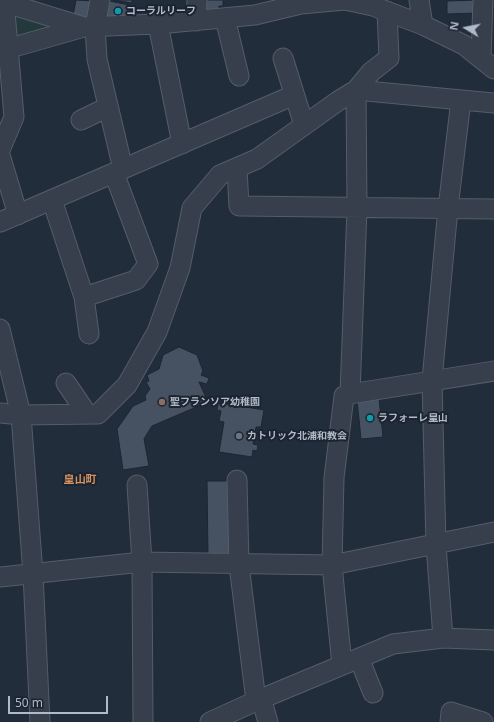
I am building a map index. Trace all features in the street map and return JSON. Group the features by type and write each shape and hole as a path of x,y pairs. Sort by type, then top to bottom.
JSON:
{"street":[{"path":"84,297 136,280 148,264 119,171 108,107 90,27 100,0"},
{"path":"196,21 197,0"},
{"path":"4,50 90,27 158,24 255,15 301,4 345,0 373,6 422,25 464,45 488,64"},
{"path":"419,0 422,25"},
{"path":"483,0 488,64"},
{"path":"0,150 14,117 6,105 2,1 90,27"},
{"path":"0,413 20,415 98,414 127,385 157,332 180,268 192,208 220,175 257,159 338,100 356,90 371,72 389,58 387,11"},
{"path":"225,18 239,76"},
{"path":"158,24 182,144"},
{"path":"282,58 304,125"},
{"path":"356,90 494,103"},
{"path":"350,394 357,208 356,90"},
{"path":"0,222 294,95"},
{"path":"443,638 436,545 432,380 448,208 461,100"},
{"path":"81,120 108,107"},
{"path":"0,155 18,214"},
{"path":"237,168 239,206 494,209"},
{"path":"52,200 84,297 89,334"},
{"path":"0,329 20,415 33,574 40,722"},
{"path":"342,665 332,565 334,478 344,396 432,380 494,371"},
{"path":"66,383 83,408 83,414"},
{"path":"237,480 239,565 258,699 268,722"},
{"path":"137,485 142,562 143,722"},
{"path":"0,576 33,574 142,562 239,565 332,565 494,532"},
{"path":"212,722 258,699 393,644 443,638 494,640"},
{"path":"359,658 373,693"},
{"path":"450,722 451,712 483,722"}],"green space":[{"path":"12,15 58,27 13,45"}],"building":[{"path":"76,0 94,1 87,23 72,21"},
{"path":"114,0 132,0 132,3"},
{"path":"205,0 223,0 223,6 219,6 219,13 205,12"},
{"path":"477,0 478,13 447,14 447,1"},
{"name":"コーラルリーフ","path":"109,1 130,5 128,20 106,16"},
{"path":"179,347 197,355 203,371 201,375 209,378 207,384 199,382 208,402 152,426 144,439 149,466 123,470 117,429 133,406 146,400 145,396 150,389 146,382 149,381 147,375 159,369 163,355"},
{"name":"ラフォーレ皇山","path":"379,398 383,437 361,439 357,400"},
{"path":"221,403 264,410 261,427 256,427 253,444 258,445 257,451 253,450 252,457 219,452 224,422 219,421 221,411 217,410 218,404"},
{"path":"207,481 232,481 233,557 208,557"}],"place":[{"name":"コーラルリーフ","path":"118,11"},
{"name":"聖フランソア幼稚園","path":"162,402"},
{"name":"ラフォーレ皇山","path":"370,418"},
{"name":"カトリック北浦和教会","path":"239,436"}],"district":[{"name":"皇山町","path":"80,480"}]}
